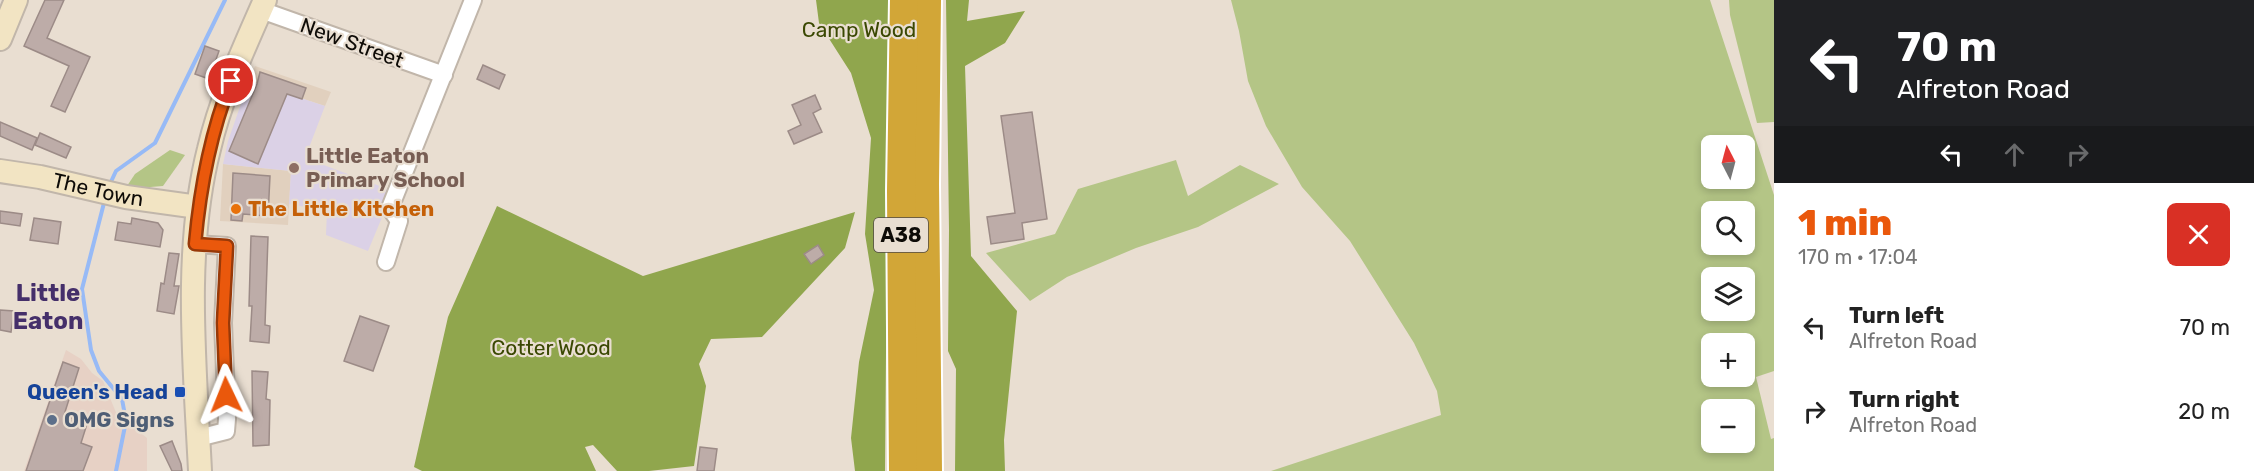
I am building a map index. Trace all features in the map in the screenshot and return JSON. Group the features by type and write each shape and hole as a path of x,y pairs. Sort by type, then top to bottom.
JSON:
{"highway":[{"name":"A38","path":"903,471 901,181 904,0"},
{"name":"A38","path":"927,0 925,230 928,471"}],"main road":[{"path":"0,39 16,0"},
{"path":"200,471 195,328 195,244 198,207 208,150 216,122 263,5"},
{"name":"The Town","path":"0,171 40,177 96,192 198,207"}],"street":[{"path":"386,262 399,221 390,208 473,0"},
{"name":"New Street","path":"263,5 444,75"},
{"path":"195,244 227,246 223,323 226,431 198,438"}],"shaded area":[{"path":"255,66 331,92 325,106 249,81"},
{"name":"Little Eaton Primary School","path":"249,81 325,106 305,158 393,191 368,251 326,235 327,211 289,204 291,171 223,164 228,141"},
{"path":"223,164 291,171 288,225 220,221"},
{"path":"66,350 81,359 92,373 103,381 117,415 147,438 147,471 24,471"}],"green space":[{"name":"Camp Wood","path":"816,0 889,0 885,471 855,471 851,438 859,362 874,290 865,234 871,138 851,73 819,23"},
{"path":"946,0 969,0 967,21 1025,11 1005,43 965,66 971,256 1017,311 1004,440 1005,471 955,471 956,369 948,351"},
{"path":"1231,0 1710,0 1754,135 1701,135 1701,189 1755,189 1755,137 1774,195 1774,371 1756,377 1771,439 1774,438 1774,471 1271,471 1441,415 1437,391 1414,343 1350,241 1302,187 1266,126 1248,81"},
{"path":"1729,0 1774,0 1774,122 1757,123 1730,15"},
{"path":"170,150 185,155 163,186 125,189 135,174"},
{"path":"1176,160 1188,196 1240,165 1279,184 1198,227 1136,248 1067,277 1030,301 986,253 1055,234 1078,189"},
{"name":"Cotter Wood","path":"497,206 643,276 855,212 845,248 762,337 711,339 699,364 706,386 694,466 649,471 617,471 593,445 585,447 596,471 422,471 414,467 448,317"}],"building":[{"path":"45,0 64,0 47,38 90,57 65,112 51,106 69,66 24,46"},
{"path":"205,46 219,51 209,79 195,74"},
{"path":"483,65 505,75 499,89 477,79"},
{"path":"260,72 306,88 302,99 287,94 258,164 229,151"},
{"path":"815,95 821,109 813,113 822,132 794,144 788,131 801,125 792,105"},
{"path":"1032,112 1047,219 1022,223 1024,239 991,244 987,217 1015,213 1001,116"},
{"path":"0,122 37,138 32,150 0,136"},
{"path":"40,133 71,147 66,158 35,145"},
{"path":"233,173 270,176 268,216 243,214 242,221 231,220"},
{"path":"0,211 22,214 20,226 0,223"},
{"path":"34,218 61,222 58,244 30,240"},
{"path":"132,218 158,223 163,230 160,247 115,240 118,222 131,224"},
{"path":"251,236 268,237 265,325 270,326 269,343 250,341"},
{"path":"818,245 824,255 811,264 804,254"},
{"path":"169,253 179,254 174,286 179,286 174,314 157,311"},
{"path":"0,310 14,311 11,332 0,330"},
{"path":"360,316 389,326 373,371 344,361"},
{"path":"63,362 79,368 64,415 87,424 81,443 92,447 83,471 26,471"},
{"path":"252,371 268,372 266,399 270,400 269,445 253,446"},
{"path":"172,441 182,471 172,471 160,446"},
{"path":"700,447 717,449 714,471 697,471"}],"waterway":[{"path":"109,186 116,171 155,143 225,0"},
{"path":"105,199 82,289 91,350 99,371 122,399 126,421 116,471"}],"place":[{"name":"Little Eaton Primary School","path":"294,168"},
{"name":"The Little Kitchen","path":"236,209"},
{"name":"Queen's Head","path":"180,392"},
{"name":"OMG Signs","path":"52,420"}],"district":[{"name":"Little Eaton","path":"48,307"}],"route":[{"path":"226,395 223,323 227,246 195,244 198,207 208,150 231,81"}]}
